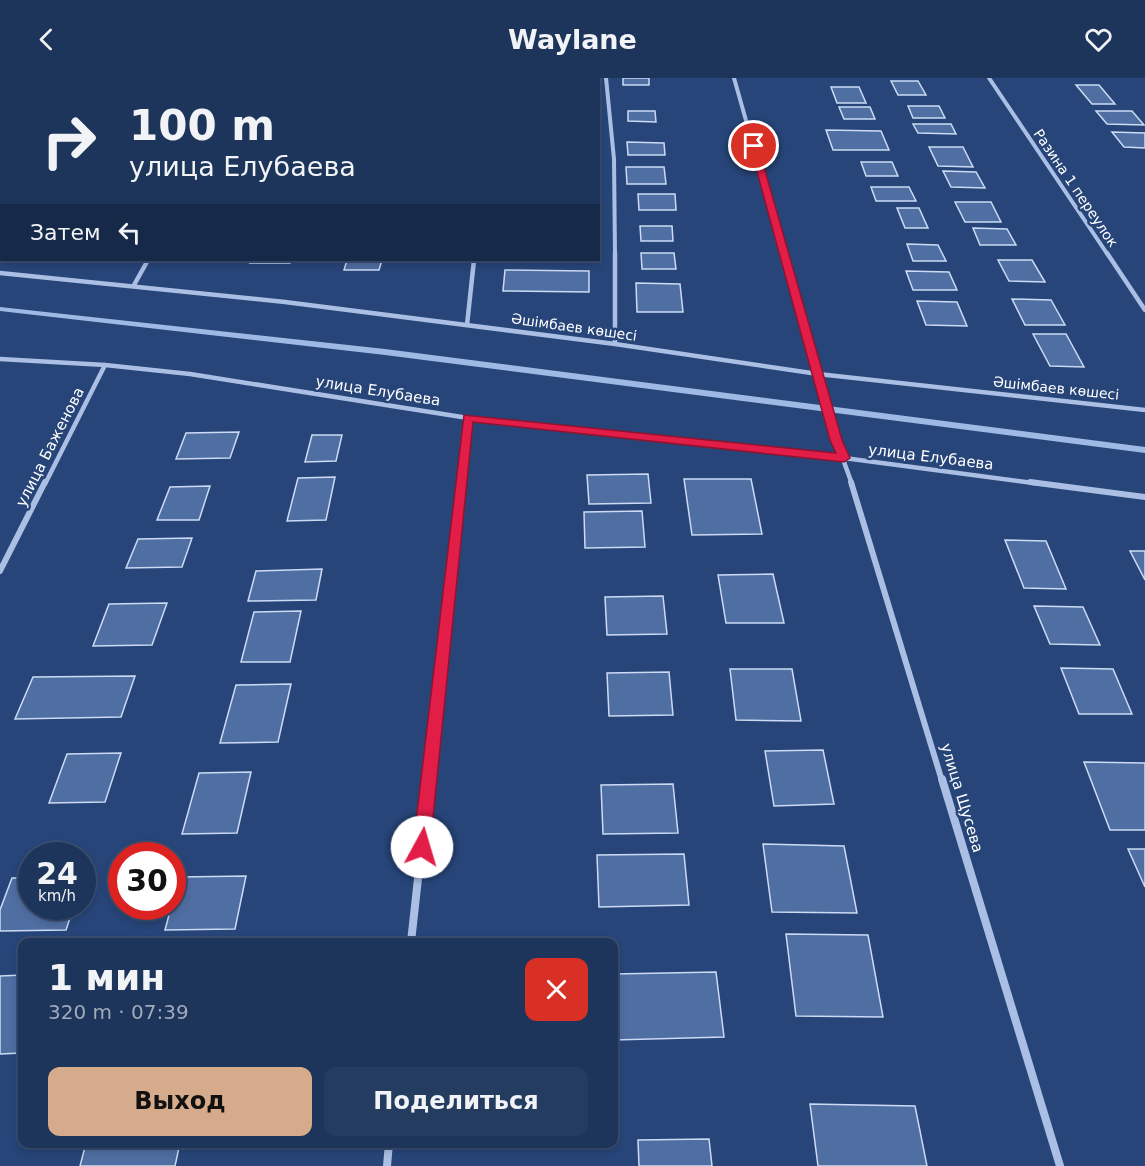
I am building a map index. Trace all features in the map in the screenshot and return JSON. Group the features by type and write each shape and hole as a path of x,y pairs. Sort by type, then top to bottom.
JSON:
{"street":[{"path":"606,78 614,159 615,344"},
{"name":"улица Щусева","path":"734,78 836,440 844,458 1060,1166"},
{"name":"Разина 1 переулок","path":"989,78 1145,310"},
{"path":"134,285 147,261"},
{"path":"467,325 474,261"},
{"name":"Әшімбаев көшесі","path":"0,273 134,285 615,344 818,374 1145,410"},
{"name":"улица Елубаева","path":"0,359 105,365 190,374 468,418 844,458 1145,497"},
{"name":"улица Баженова","path":"0,571 105,365"},
{"path":"411,938 468,418"},
{"path":"387,1166 389,1148"}],"building":[{"path":"623,78 649,78 649,85 623,85"},
{"path":"891,81 918,81 926,95 898,95"},
{"path":"1076,85 1099,85 1115,104 1092,104"},
{"path":"831,87 859,87 866,103 837,103"},
{"path":"908,106 939,106 945,118 913,118"},
{"path":"839,107 870,107 875,119 844,119"},
{"path":"628,111 655,111 656,122 628,121"},
{"path":"1096,111 1132,111 1144,125 1107,124"},
{"path":"913,124 951,124 956,134 918,133"},
{"path":"826,130 881,131 889,150 833,150"},
{"path":"1112,132 1145,133 1145,148 1124,147"},
{"path":"627,142 664,143 665,155 628,155"},
{"path":"929,147 963,147 973,167 938,166"},
{"path":"861,162 892,162 898,176 866,176"},
{"path":"626,167 664,167 666,184 627,184"},
{"path":"943,171 976,172 985,188 951,187"},
{"path":"871,187 909,187 916,201 876,201"},
{"path":"638,194 675,194 676,210 639,210"},
{"path":"955,202 991,202 1001,222 965,222"},
{"path":"897,208 919,208 928,228 905,228"},
{"path":"640,226 672,226 673,241 641,241"},
{"path":"973,228 1007,229 1016,245 980,245"},
{"path":"907,244 938,245 946,261 913,261"},
{"path":"641,253 674,253 676,269 642,269"},
{"path":"998,260 1032,260 1045,282 1009,281"},
{"path":"251,261 291,261 290,263 250,263"},
{"path":"347,261 382,261 379,270 344,270"},
{"path":"505,270 589,271 589,292 503,291"},
{"path":"906,271 949,272 957,290 913,290"},
{"path":"636,283 680,284 683,312 637,312"},
{"path":"1012,299 1051,300 1065,325 1025,325"},
{"path":"917,301 957,302 967,326 926,325"},
{"path":"1033,334 1066,334 1084,367 1050,366"},
{"path":"239,432 230,458 176,459 186,433"},
{"path":"312,435 342,435 336,461 305,462"},
{"path":"648,474 651,503 589,504 587,475"},
{"path":"335,477 326,520 287,521 298,478"},
{"path":"684,479 751,479 762,534 692,535"},
{"path":"210,486 199,520 157,520 170,487"},
{"path":"642,511 645,547 585,548 584,512"},
{"path":"192,538 182,567 126,568 138,539"},
{"path":"1005,540 1046,541 1066,589 1024,588"},
{"path":"1130,551 1145,551 1145,580"},
{"path":"322,569 316,600 248,601 256,571"},
{"path":"773,574 784,623 726,623 718,575"},
{"path":"663,596 667,634 607,635 605,597"},
{"path":"167,603 152,645 93,646 109,604"},
{"path":"1034,606 1083,607 1100,645 1050,644"},
{"path":"301,611 290,662 241,662 254,612"},
{"path":"1061,668 1113,669 1132,714 1079,714"},
{"path":"730,669 792,669 801,721 736,720"},
{"path":"669,672 673,715 609,716 607,673"},
{"path":"135,676 121,717 15,719 33,677"},
{"path":"291,684 278,742 220,743 236,685"},
{"path":"823,750 834,804 774,806 765,751"},
{"path":"121,753 105,802 49,803 67,754"},
{"path":"1084,762 1145,763 1145,830 1110,830"},
{"path":"251,772 237,833 182,834 199,773"},
{"path":"673,784 678,833 603,834 601,785"},
{"path":"763,844 844,846 857,913 772,912"},
{"path":"1128,849 1145,849 1145,887"},
{"path":"684,854 689,905 599,907 597,855"},
{"path":"246,876 235,929 165,930 168,920 186,920 186,877"},
{"path":"12,878 18,878 18,920 69,920 66,930 0,931 0,910"},
{"path":"786,934 868,935 883,1017 796,1016"},
{"path":"716,972 724,1037 618,1040 618,974"},
{"path":"18,975 18,1053 0,1054 0,976"},
{"path":"810,1104 915,1106 927,1166 818,1166"},
{"path":"709,1139 712,1166 639,1166 638,1140"},
{"path":"85,1148 179,1148 175,1166 80,1166"}],"waterway":[{"path":"0,309 385,352 1145,450"}],"route":[{"path":"422,847 468,418 844,458 836,440 754,146"}]}
